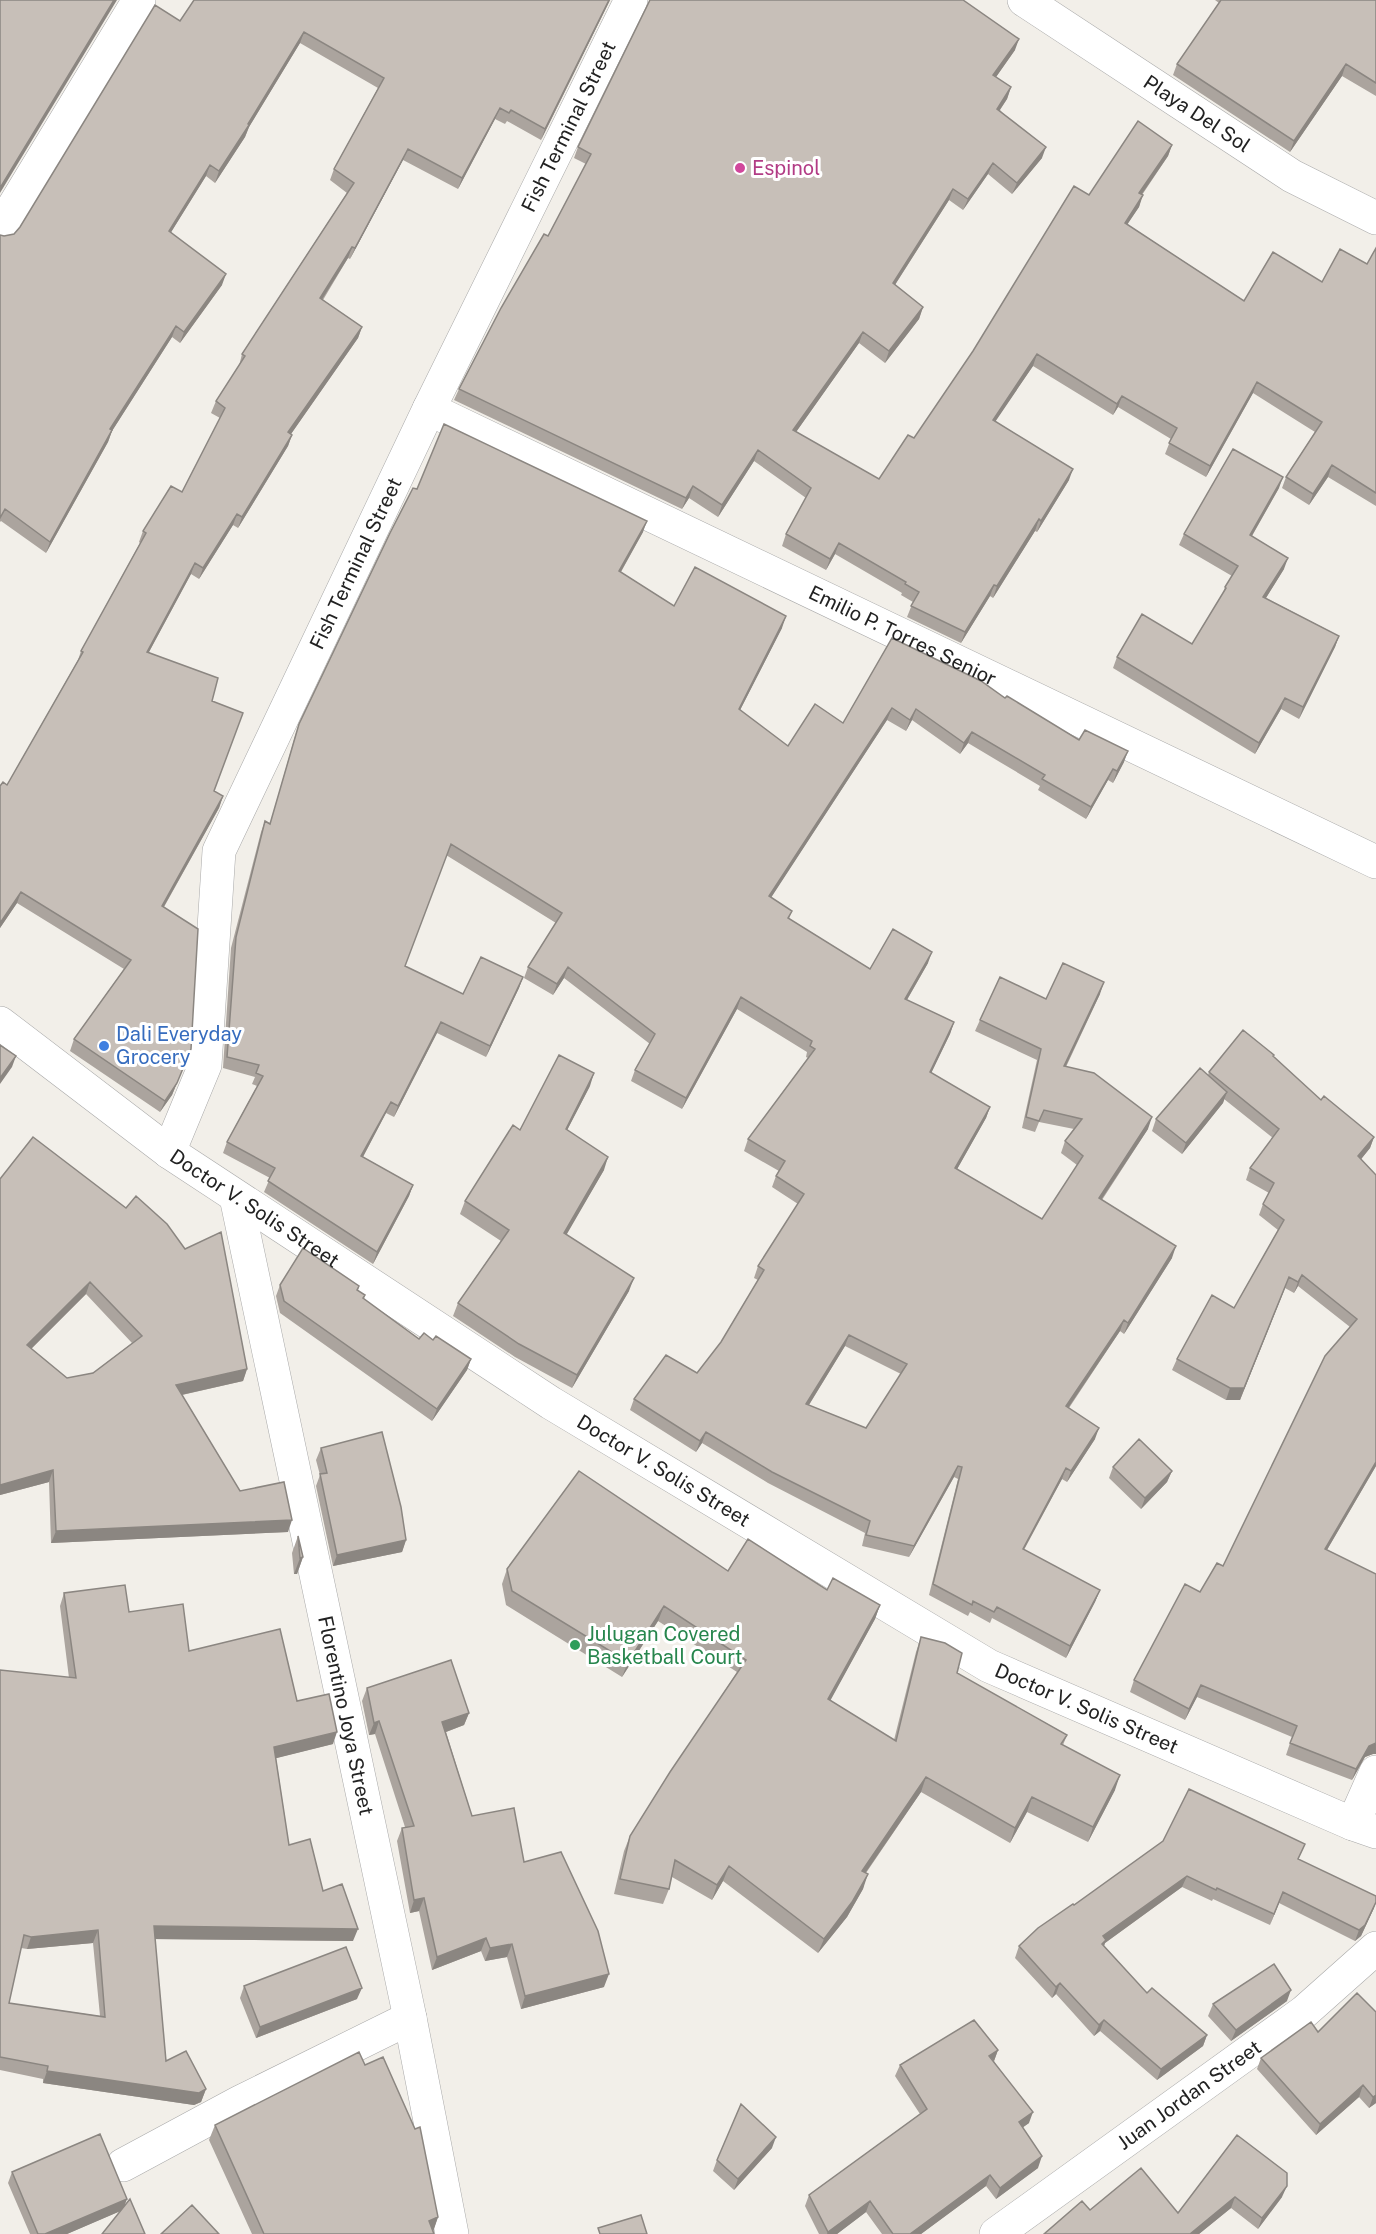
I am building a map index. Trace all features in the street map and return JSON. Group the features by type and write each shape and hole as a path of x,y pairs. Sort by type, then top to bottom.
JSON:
{"street":[{"path":"0,229 139,0"},
{"name":"Fish Terminal Street","path":"169,1152 205,1065 219,850 429,409 631,0"},
{"name":"Playa Del Sol","path":"1024,0 1292,176 1376,218"},
{"name":"Emilio P. Torres Senior","path":"429,409 1376,862"},
{"name":"Doctor V. Solis Street","path":"0,1023 169,1152 551,1403 989,1666 1364,1828"},
{"name":"Florentino Joya Street","path":"236,1197 410,2018 452,2234"},
{"path":"1364,1828 1376,1772"},
{"name":"Juan Jordan Street","path":"996,2234 1304,2012 1376,1948"},
{"path":"123,2165 240,2102 410,2018"}],"building":[{"path":"0,0 114,0 0,188"},
{"path":"194,0 609,0 545,129 511,110 509,113 500,108 462,178 408,149 355,248 352,247 320,298 362,327 288,432 292,435 242,517 237,514 203,568 195,563 147,652 218,678 212,701 243,713 214,791 223,796 162,906 198,929 191,1049 177,1083 165,1101 74,1039 131,960 21,892 0,923 0,786 3,782 7,785 83,652 81,651 146,533 143,531 171,486 182,492 225,408 216,401 245,356 242,354 354,183 334,169 384,78 304,32 219,171 210,165 169,231 226,274 184,332 176,326 110,429 112,430 50,542 5,509 0,518 0,235 14,234 20,227 155,5 180,21"},
{"path":"650,0 963,0 1019,39 993,75 1011,87 997,109 1046,147 1017,183 993,163 968,199 953,189 893,283 923,307 889,351 863,332 793,430 879,479 908,435 914,438 973,351 1074,186 1089,195 1138,121 1172,145 1139,193 1143,195 1125,223 1244,301 1273,252 1322,282 1340,249 1367,264 1376,248 1376,493 1332,465 1313,494 1286,477 1322,422 1257,382 1210,466 1169,443 1177,428 1122,396 1117,404 1037,354 993,420 1073,469 1041,521 1039,519 965,632 911,606 919,592 839,543 830,559 786,534 811,488 758,450 722,505 693,486 686,498 459,389 501,308 544,234 548,236 591,154 578,147"},
{"path":"1221,0 1376,0 1376,83 1346,64 1294,141 1177,64"},
{"path":"444,424 647,521 619,571 674,606 695,567 786,616 739,709 788,746 815,704 843,723 892,638 981,681 1005,698 1007,696 1079,740 1085,730 1128,751 1117,771 1113,769 1091,807 1042,779 1045,775 972,732 964,743 916,709 910,720 892,708 769,896 792,911 788,918 870,969 893,929 932,952 905,999 954,1022 930,1072 990,1107 955,1168 1042,1219 1083,1156 1065,1141 1082,1119 1044,1110 1039,1121 1026,1117 1041,1049 980,1020 1000,977 1046,999 1063,963 1104,982 1064,1066 1094,1073 1152,1117 1099,1198 1176,1246 1128,1323 1124,1320 1066,1406 1099,1428 1071,1471 1066,1468 1023,1549 1100,1590 1070,1646 997,1607 994,1612 973,1601 972,1605 933,1584 962,1467 958,1466 914,1546 866,1535 870,1521 772,1472 706,1432 700,1441 634,1399 666,1355 697,1373 721,1342 764,1270 758,1266 804,1194 776,1176 785,1161 748,1139 815,1049 810,1046 812,1041 741,997 686,1098 635,1070 655,1034 568,967 557,984 528,967 562,913 451,844 405,966 463,994 481,957 523,977 490,1046 441,1022 398,1106 391,1102 361,1156 413,1185 377,1252 268,1181 275,1168 227,1142 263,1076 256,1073 259,1065 227,1057 236,937 265,821 270,824 299,724 390,533 413,488 417,489","holes":["849,1335 907,1364 866,1428 806,1404"]},
{"path":"1233,449 1283,477 1250,535 1288,558 1263,597 1339,636 1303,707 1285,698 1259,743 1117,657 1142,614 1192,644 1226,588 1238,566 1184,534"},
{"path":"1243,1030 1274,1055 1321,1100 1324,1096 1374,1137 1358,1156 1376,1175 1376,1462 1325,1549 1376,1574 1376,1743 1369,1746 1356,1769 1290,1743 1297,1726 1201,1685 1189,1709 1134,1680 1185,1584 1200,1592 1217,1563 1223,1566 1325,1356 1357,1319 1302,1275 1298,1282 1289,1277 1244,1388 1230,1388 1177,1359 1212,1295 1234,1308 1284,1220 1263,1204 1274,1183 1250,1168 1279,1129 1209,1072"},
{"path":"0,1045 16,1056 0,1078"},
{"path":"559,1055 594,1073 566,1129 608,1157 564,1233 634,1278 577,1375 519,1344 458,1303 509,1230 465,1201 513,1125 520,1130"},
{"path":"1200,1068 1227,1092 1186,1143 1156,1119"},
{"path":"33,1137 126,1208 136,1196 167,1224 185,1249 221,1232 247,1369 176,1385 240,1491 284,1482 292,1520 56,1531 53,1470 0,1485 0,1179","holes":["90,1282 142,1336 93,1373 67,1378 27,1345"]},
{"path":"303,1248 359,1286 357,1290 365,1295 363,1298 419,1339 424,1333 433,1340 436,1336 471,1359 437,1409 284,1301 280,1285"},
{"path":"382,1432 401,1507 406,1540 337,1555 320,1474 327,1473 321,1448"},
{"path":"1139,1439 1172,1471 1145,1498 1113,1467"},
{"path":"579,1471 728,1571 748,1539 827,1590 833,1578 880,1605 828,1699 896,1741 921,1637 945,1643 962,1653 957,1673 1067,1735 1061,1744 1120,1775 1093,1827 1032,1797 1015,1828 926,1777 862,1871 868,1874 852,1902 824,1939 729,1866 717,1885 675,1860 669,1889 620,1879 630,1836 670,1772 746,1660 664,1606 628,1662 512,1591 507,1569"},
{"path":"298,1536 303,1557 300,1558"},
{"path":"125,1585 129,1612 183,1604 189,1651 280,1629 297,1701 329,1694 337,1732 274,1747 289,1845 310,1839 323,1891 342,1884 358,1929 154,1926 166,2061 186,2051 206,2089 199,2093 47,2071 48,2066 0,2057 0,1670 76,1678 64,1593","holes":["98,1930 105,2017 9,2003 24,1935 31,1937"]},
{"path":"451,1660 469,1713 442,1722 472,1816 514,1808 524,1862 561,1852 598,1931 609,1974 525,1996 512,1944 490,1948 486,1938 437,1957 424,1898 414,1900 402,1828 414,1826 379,1721 374,1723 367,1688"},
{"path":"1189,1789 1305,1844 1298,1859 1376,1896 1376,1902 1365,1925 1359,1930 1283,1892 1274,1914 1187,1876 1103,1936 1106,1940 1102,1944 1147,1993 1152,1988 1207,2035 1161,2069 1104,2020 1099,2025 1060,1983 1056,1987 1019,1946 1038,1928 1163,1841"},
{"path":"346,1947 362,1988 260,2027 244,1986"},
{"path":"1274,1964 1291,1990 1236,2030 1213,2004"},
{"path":"1357,1993 1376,2012 1376,2095 1373,2097 1363,2085 1320,2124 1261,2058 1311,2022 1318,2032"},
{"path":"974,2020 998,2050 989,2056 1033,2112 1019,2122 1042,2156 1000,2188 990,2175 910,2234 893,2234 870,2201 828,2232 809,2195 927,2109 900,2065"},
{"path":"359,2052 365,2065 383,2057 415,2129 420,2127 438,2217 429,2221 434,2234 264,2234 215,2125"},
{"path":"741,2104 776,2137 738,2179 717,2160"},
{"path":"100,2134 127,2199 45,2234 38,2234 12,2172"},
{"path":"1237,2135 1287,2173 1287,2186 1262,2218 1235,2197 1190,2234 1044,2234 1082,2201 1090,2210 1141,2168 1178,2213"},
{"path":"130,2199 145,2234 102,2234"},
{"path":"192,2205 219,2234 161,2234"},
{"path":"641,2215 647,2234 600,2234 598,2228"}],"place":[{"name":"Espinol","path":"740,168"},
{"name":"Dali Everyday Grocery","path":"104,1046"},
{"name":"Julugan Covered Basketball Court","path":"575,1645"}]}
